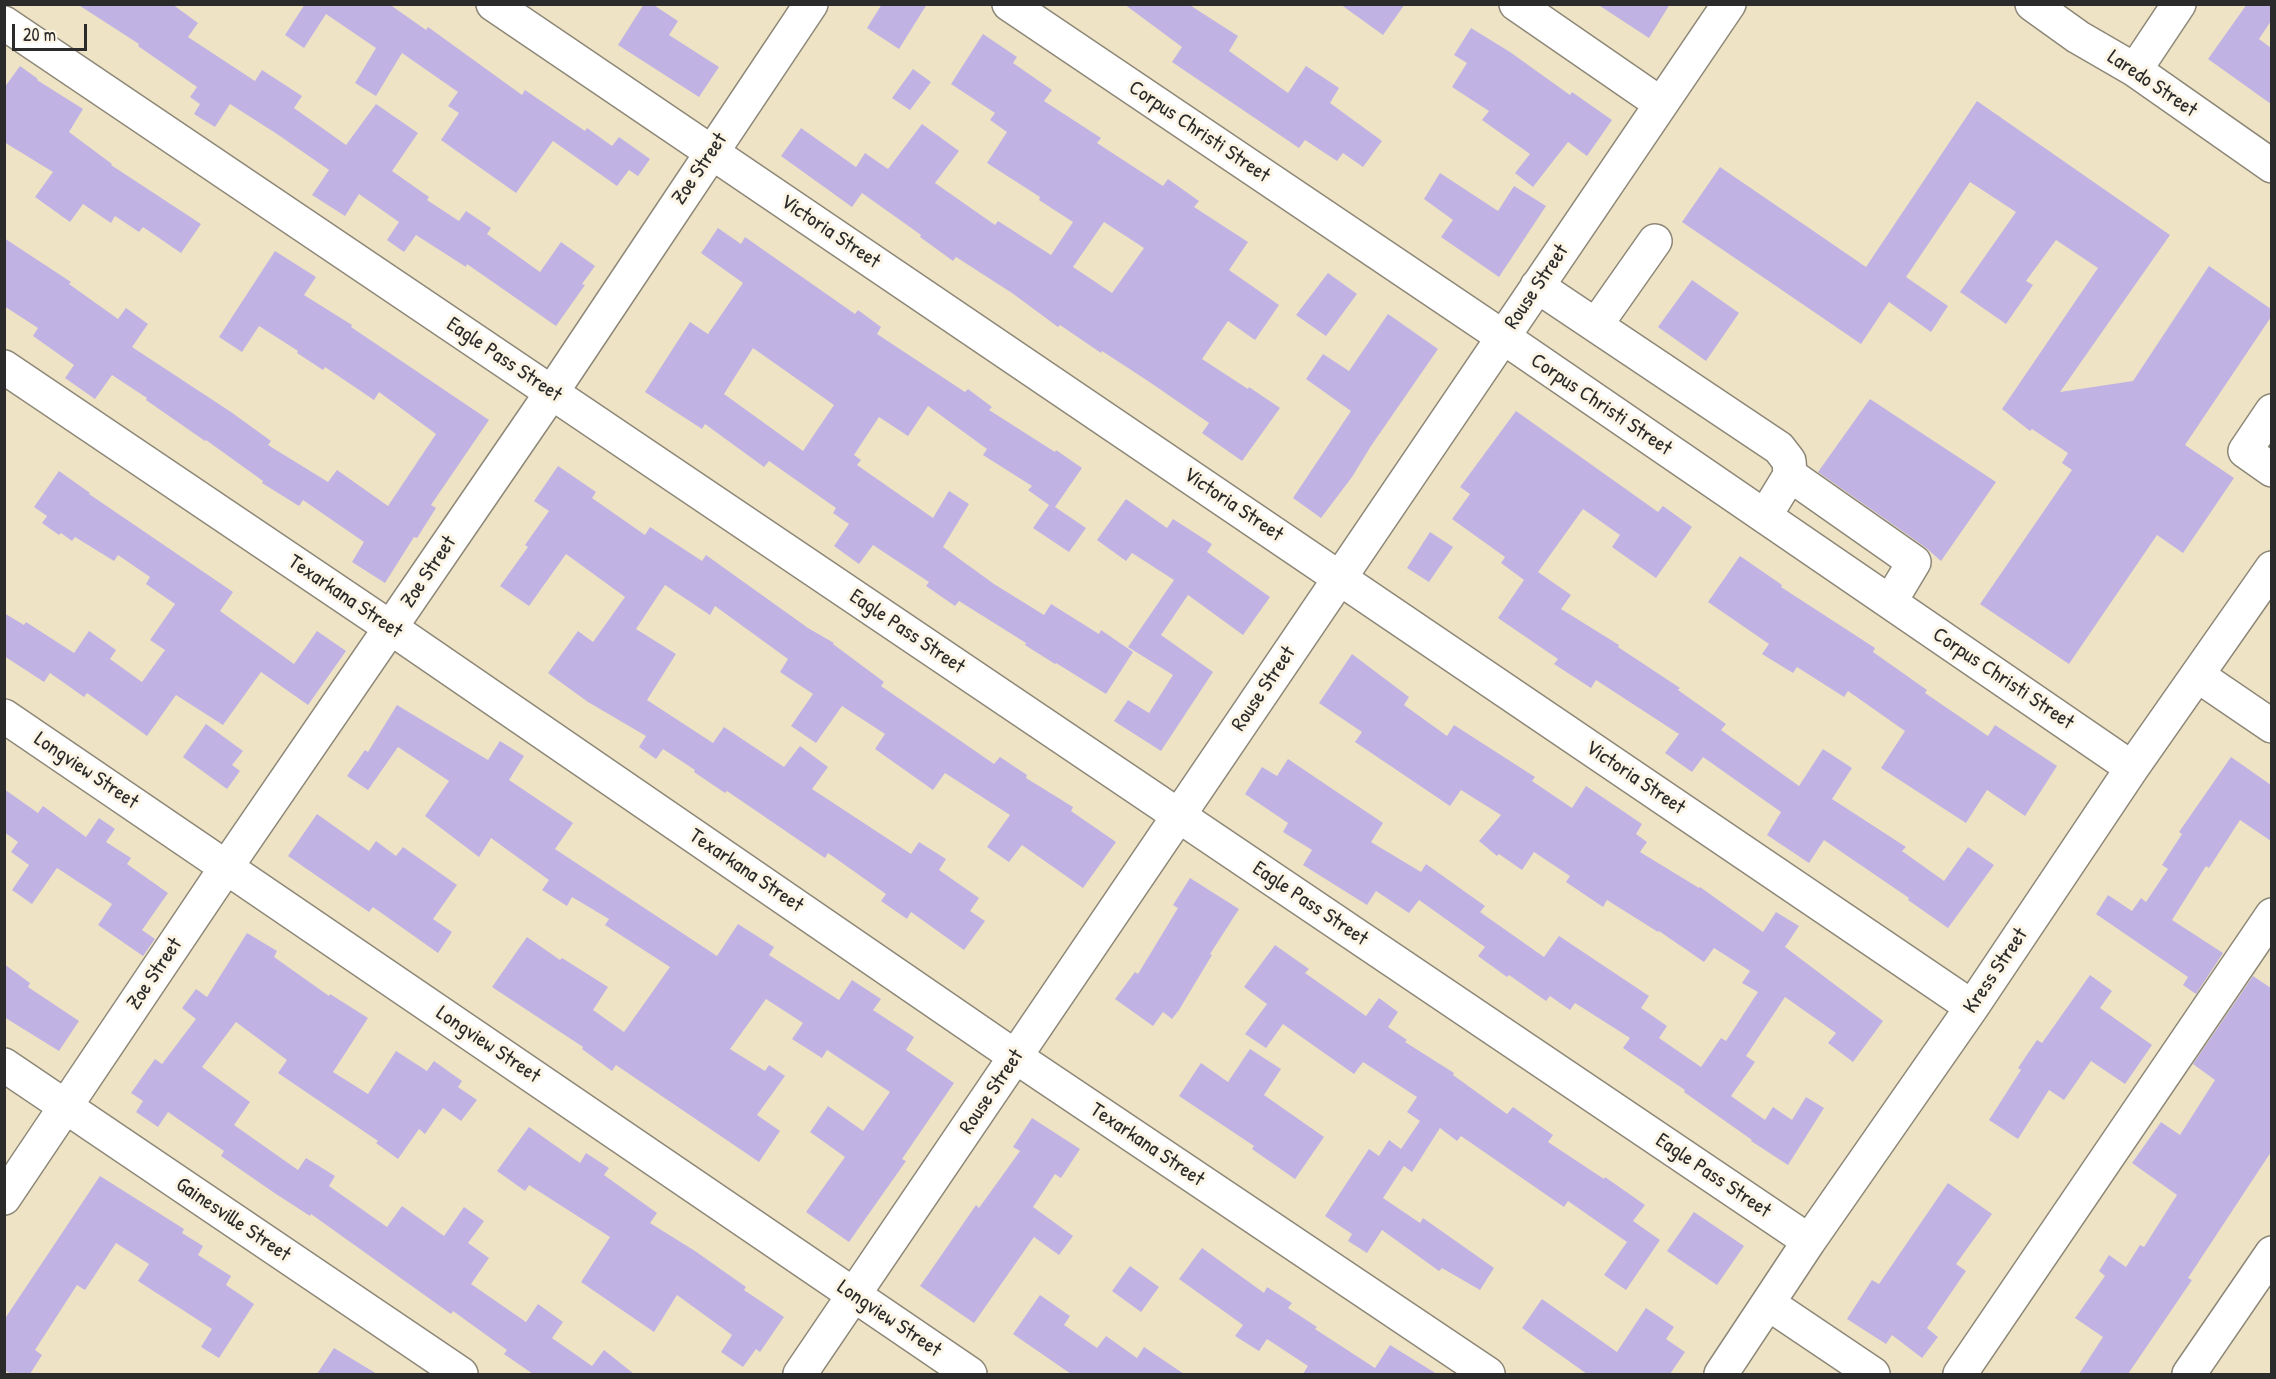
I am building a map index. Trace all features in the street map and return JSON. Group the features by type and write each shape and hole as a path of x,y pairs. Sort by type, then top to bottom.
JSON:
{"street":[{"name":"Victoria Street","path":"493,4 1972,1007"},
{"name":"Zoe Street","path":"4,1198 227,866 552,392 811,4"},
{"name":"Corpus Christi Street","path":"1009,4 1503,337 2132,768"},
{"path":"1516,4 1661,104"},
{"name":"Rouse Street","path":"800,1374 1729,4"},
{"name":"Laredo Street","path":"2032,4 2078,37 2135,70 2271,165"},
{"path":"2135,70 2179,4"},
{"name":"Eagle Pass Street","path":"4,23 1809,1241"},
{"path":"1596,326 1655,241"},
{"path":"1537,286 1779,448 1790,461 1790,475 1765,516"},
{"name":"Texarkana Street","path":"4,367 391,628 1016,1057 1488,1374"},
{"path":"2271,411 2245,451 2271,470"},
{"path":"1790,475 1914,562 1890,602"},
{"name":"Kress Street","path":"1721,1374 1809,1241 1972,1007 2132,768 2271,568"},
{"path":"2197,675 2271,726"},
{"name":"Longview Street","path":"4,716 970,1374"},
{"path":"1960,1374 2271,915"},
{"name":"Gainesville Street","path":"4,1065 460,1374"},
{"path":"2189,1374 2271,1253"},
{"path":"1769,1304 1873,1374"}],"building":[{"path":"77,4 172,4 198,23 188,37 255,81 262,70 302,96 294,108 346,145 376,104 418,133 392,171 429,197 427,200 459,221 466,211 491,228 487,234 540,272 561,242 595,266 582,284 585,285 556,326 467,264 466,267 416,235 404,252 387,240 399,222 359,194 345,216 312,195 329,170 230,104 215,127 194,114 200,104 190,97 197,87 138,46 139,44"},
{"path":"305,4 389,4 426,30 428,27 522,95 525,90 585,131 587,128 612,146 619,137 650,159 638,176 629,170 617,186 553,141 516,193 441,140 459,113 448,106 458,92 402,53 376,96 355,83 376,48 326,14 304,48 285,35"},
{"path":"644,4 652,4 678,21 669,35 719,67 699,97 618,45"},
{"path":"882,4 927,4 899,49 867,28"},
{"path":"1124,4 1188,4 1238,36 1229,51 1288,93 1306,66 1339,88 1330,103 1382,141 1363,167 1343,153 1337,161 1305,140 1299,148 1172,62 1182,47"},
{"path":"1340,4 1405,4 1383,35"},
{"path":"1597,4 1670,4 1649,38"},
{"path":"2247,4 2271,4 2271,21 2259,39 2271,48 2271,104 2208,59"},
{"path":"1471,28 1510,52 1570,95 1572,92 1612,120 1587,156 1568,142 1533,187 1515,173 1530,154 1482,120 1489,111 1452,87 1467,63 1454,55"},
{"path":"983,34 1017,57 1013,63 1052,90 1044,101 1101,138 1097,143 1163,186 1168,179 1199,201 1194,207 1248,242 1229,270 1279,305 1255,340 1228,321 1202,359 1280,408 1242,461 1202,433 1209,423 1148,381 1060,325 1058,327 1012,293 956,257 953,261 862,193 852,207 781,156 801,128 856,167 865,153 888,169 922,124 959,151 935,183 995,225 998,221 1051,255 1073,222 1039,200 1040,197 987,163 1007,132 990,120 995,113 951,84","holes":["1104,222 1144,248 1112,293 1073,267"]},
{"path":"20,66 37,80 83,109 69,132 111,165 201,224 181,253 143,227 139,232 115,216 111,223 83,204 70,222 35,197 53,172 4,142 4,88"},
{"path":"913,69 931,82 910,110 892,98"},
{"path":"1977,101 2170,235 2060,392 2133,381 2209,266 2271,309 2271,317 2185,445 2234,478 2183,553 2157,535 2069,664 1980,604 2072,470 2062,463 2068,453 2032,429 2030,431 2002,409 2098,268 2056,240 2026,281 2033,285 2006,324 1960,292 2016,212 1970,182 1906,277 1948,306 1931,332 1889,302 1861,344 1682,222 1720,167 1866,267"},
{"path":"1440,173 1498,211 1514,186 1546,206 1499,277 1441,237 1453,220 1424,199"},
{"path":"718,228 741,244 745,237 855,314 858,310 881,327 877,334 965,392 968,389 992,407 989,410 1082,468 1055,507 1086,528 1069,552 1033,528 1049,505 1028,490 1032,486 983,455 987,449 928,406 908,436 879,417 854,455 861,460 857,465 933,518 949,491 969,504 943,547 994,584 1044,615 1051,604 1099,634 1101,630 1133,652 1106,694 1055,664 959,601 955,606 926,586 929,582 873,545 859,564 834,546 849,524 833,513 836,508 769,461 764,467 705,424 702,429 645,392 690,322 708,334 743,283 701,253","holes":["753,348 834,405 803,451 724,394"]},
{"path":"4,238 71,282 69,284 118,319 126,308 148,324 132,347 231,412 271,441 268,445 328,482 337,470 388,506 436,434 379,392 374,400 325,367 323,370 259,326 242,352 219,337 275,251 316,277 304,295 352,325 351,327 489,420 431,505 436,508 417,538 414,537 385,583 352,562 364,542 303,500 299,506 262,483 263,481 112,375 95,399 65,378 74,365 33,336 38,328 4,306"},
{"path":"1328,273 1357,294 1326,336 1296,315"},
{"path":"1692,280 1739,313 1706,361 1658,327"},
{"path":"1388,314 1438,349 1352,477 1321,518 1293,498 1351,411 1306,379 1323,354 1349,371"},
{"path":"1870,399 1996,482 1941,561 1925,547 1818,472"},
{"path":"1516,411 1658,512 1663,506 1692,527 1656,578 1612,547 1620,535 1583,509 1538,572 1571,595 1561,609 1619,645 1618,647 1680,688 1678,690 1726,724 1721,730 1799,786 1823,749 1852,768 1832,799 1906,847 1902,851 1944,881 1968,847 1994,865 1948,928 1908,900 1909,898 1824,840 1809,863 1767,835 1781,812 1703,757 1692,772 1665,753 1679,734 1596,680 1591,688 1554,664 1558,659 1498,618 1524,580 1501,563 1505,557 1452,519 1470,494 1460,487"},
{"path":"558,466 596,492 592,498 645,535 650,527 702,561 706,555 808,628 834,643 884,682 881,686 994,764 1000,757 1027,775 1026,778 1073,807 1071,811 1116,842 1083,888 1022,845 1009,862 987,847 1010,815 945,773 933,790 875,749 885,734 842,706 816,743 791,726 813,694 780,672 788,659 715,606 710,615 665,585 636,629 676,654 647,700 713,743 724,727 784,767 800,746 828,767 812,789 911,854 919,842 946,859 939,870 979,898 970,911 985,921 964,950 911,912 907,919 881,901 886,894 828,853 825,858 727,791 725,793 663,749 656,759 639,747 646,736 588,702 548,673 578,631 593,642 625,597 566,554 529,606 500,586 528,547 525,545 549,511 534,501"},
{"path":"59,471 233,592 220,611 294,664 317,631 346,651 308,705 261,672 223,725 176,695 147,736 87,693 84,697 50,673 44,682 4,656 4,613 24,625 26,622 74,653 89,631 116,650 110,659 142,682 165,650 150,640 175,604 146,584 150,577 118,555 114,561 75,537 72,541 42,523 47,516 34,507"},
{"path":"1126,499 1167,528 1173,519 1212,544 1207,552 1270,597 1243,635 1188,595 1161,635 1213,672 1161,751 1114,721 1128,700 1149,713 1173,675 1128,647 1174,580 1132,553 1126,561 1097,540"},
{"path":"1430,532 1453,547 1429,582 1407,568"},
{"path":"1740,556 1782,585 1781,587 1875,648 1873,652 1927,690 1925,693 1988,736 1995,725 2057,766 2025,816 1987,790 1966,823 1881,768 1905,731 1848,691 1844,697 1797,667 1793,673 1762,654 1769,644 1708,602"},
{"path":"1352,654 1409,697 1404,705 1447,736 1454,725 1535,777 1532,781 1572,808 1586,786 1642,824 1636,834 1647,842 1640,852 1700,887 1763,932 1776,912 1799,926 1785,947 1883,1021 1853,1062 1828,1043 1836,1033 1785,997 1746,1056 1755,1062 1731,1096 1765,1120 1773,1107 1792,1120 1806,1097 1824,1108 1788,1165 1751,1141 1684,1092 1685,1090 1623,1048 1630,1038 1575,1003 1570,1010 1550,996 1546,1001 1509,975 1507,977 1478,956 1485,947 1419,900 1409,913 1376,891 1367,905 1303,865 1312,850 1283,832 1288,823 1245,794 1262,767 1277,776 1288,759 1383,823 1371,842 1421,872 1426,864 1485,906 1480,912 1544,957 1559,936 1649,996 1641,1008 1667,1026 1659,1038 1701,1067 1721,1038 1726,1041 1758,992 1742,983 1750,971 1714,948 1704,962 1659,931 1607,900 1603,907 1566,882 1570,876 1534,852 1522,870 1499,854 1497,856 1479,841 1501,815 1461,790 1450,806 1355,742 1362,732 1319,703"},
{"path":"397,705 488,760 500,741 524,756 509,780 573,823 555,849 717,956 738,924 774,947 769,955 839,1000 852,980 881,999 873,1010 914,1037 906,1050 954,1083 902,1159 906,1161 849,1242 806,1212 845,1157 810,1132 828,1106 863,1131 890,1092 827,1050 822,1058 792,1039 803,1023 766,999 730,1049 765,1071 769,1065 785,1076 757,1115 780,1131 759,1162 616,1065 612,1071 582,1049 583,1047 492,987 527,937 560,960 562,958 608,987 593,1010 624,1032 670,967 605,925 609,919 572,897 567,906 542,890 549,880 491,838 479,857 425,816 449,781 398,747 368,790 347,776 365,750 368,752"},
{"path":"206,724 243,751 232,765 240,771 227,789 183,757"},
{"path":"2231,757 2271,785 2271,841 2240,820 2209,868 2206,866 2172,920 2223,953 2196,994 2183,985 2188,977 2096,914 2108,895 2132,911 2141,898 2146,902 2168,869 2162,865 2182,834 2179,832"},
{"path":"4,789 38,813 43,806 86,837 99,818 115,829 106,842 131,858 127,864 168,893 142,930 155,939 143,956 98,925 112,904 57,868 32,904 12,890 29,865 11,852 18,842 4,832"},
{"path":"317,814 369,851 376,841 396,856 403,847 457,885 433,919 452,932 438,953 373,907 369,912 288,856"},
{"path":"1190,878 1239,909 1210,954 1212,955 1179,1010 1172,1019 1163,1012 1153,1026 1115,999 1135,972 1138,974 1178,908 1173,905"},
{"path":"247,933 277,951 274,957 329,996 330,994 368,1018 333,1072 368,1094 396,1051 427,1071 434,1061 462,1081 458,1087 477,1100 461,1121 443,1108 425,1134 419,1129 398,1159 376,1143 378,1141 278,1073 287,1060 236,1022 202,1067 250,1102 234,1125 298,1170 306,1158 335,1176 329,1186 387,1227 402,1206 444,1236 464,1207 484,1221 468,1243 489,1258 471,1284 526,1322 538,1304 563,1322 552,1338 592,1366 604,1350 634,1374 533,1374 504,1354 507,1350 453,1311 451,1314 311,1214 310,1216 221,1156 224,1151 168,1112 158,1127 136,1112 143,1101 131,1093 155,1059 162,1064 196,1019 182,1008 196,989 207,997"},
{"path":"1275,945 1309,969 1305,973 1366,1016 1379,998 1398,1012 1388,1027 1407,1040 1405,1042 1454,1073 1453,1075 1507,1114 1513,1107 1553,1135 1548,1142 1645,1205 1633,1221 1660,1240 1626,1290 1604,1275 1627,1242 1568,1201 1564,1207 1461,1136 1457,1141 1440,1128 1412,1172 1404,1166 1383,1198 1420,1223 1423,1218 1494,1268 1480,1290 1442,1268 1439,1271 1382,1230 1367,1253 1348,1241 1352,1234 1325,1216 1369,1149 1379,1156 1389,1140 1401,1149 1420,1121 1407,1112 1417,1097 1363,1062 1354,1074 1283,1024 1266,1048 1245,1034 1267,1004 1244,987"},
{"path":"4,964 30,983 28,987 79,1021 59,1051 4,1017"},
{"path":"2090,975 2112,991 2100,1008 2152,1045 2125,1084 2091,1061 2064,1100 2049,1090 2018,1139 1989,1120 2021,1070 2018,1068 2037,1040 2042,1043"},
{"path":"2253,976 2271,988 2271,1152 2188,1278 2192,1280 2128,1374 2079,1374 2103,1337 2075,1318 2105,1276 2099,1271 2109,1255 2126,1267 2140,1245 2144,1247 2177,1195 2132,1163 2161,1122 2180,1135 2215,1080 2193,1064"},
{"path":"1250,1049 1281,1069 1264,1095 1324,1137 1295,1179 1252,1149 1254,1146 1179,1096 1201,1063 1228,1082"},
{"path":"1032,1118 1080,1149 1061,1178 1055,1174 1033,1207 1073,1236 1059,1255 1034,1237 974,1323 920,1286 976,1205 979,1208 1020,1151 1013,1147"},
{"path":"529,1127 580,1163 586,1153 609,1168 604,1175 657,1213 650,1223 695,1251 746,1287 744,1290 784,1317 760,1352 756,1349 743,1367 721,1352 732,1335 677,1295 654,1332 581,1282 610,1237 529,1185 525,1191 497,1171"},
{"path":"100,1176 184,1229 182,1233 203,1246 198,1255 231,1276 226,1285 254,1304 219,1358 201,1347 212,1329 138,1281 149,1264 116,1243 85,1290 77,1285 35,1350 42,1355 30,1374 12,1374 4,1370 4,1320"},
{"path":"1948,1183 1992,1214 1956,1264 1966,1271 1927,1328 1938,1337 1922,1358 1892,1335 1886,1344 1847,1319 1872,1280 1879,1284"},
{"path":"1694,1212 1744,1246 1717,1285 1667,1251"},
{"path":"1202,1248 1264,1293 1267,1287 1292,1303 1288,1308 1317,1327 1315,1329 1375,1368 1390,1345 1437,1374 1303,1374 1308,1366 1267,1339 1259,1351 1235,1336 1243,1325 1179,1279"},
{"path":"1130,1266 1159,1287 1141,1312 1112,1291"},
{"path":"1040,1295 1070,1316 1064,1325 1097,1348 1106,1336 1137,1358 1144,1347 1184,1374 1071,1374 1013,1334"},
{"path":"1542,1299 1617,1352 1646,1308 1674,1327 1666,1339 1685,1352 1670,1374 1587,1374 1522,1328"},
{"path":"334,1348 377,1374 317,1374"}]}
